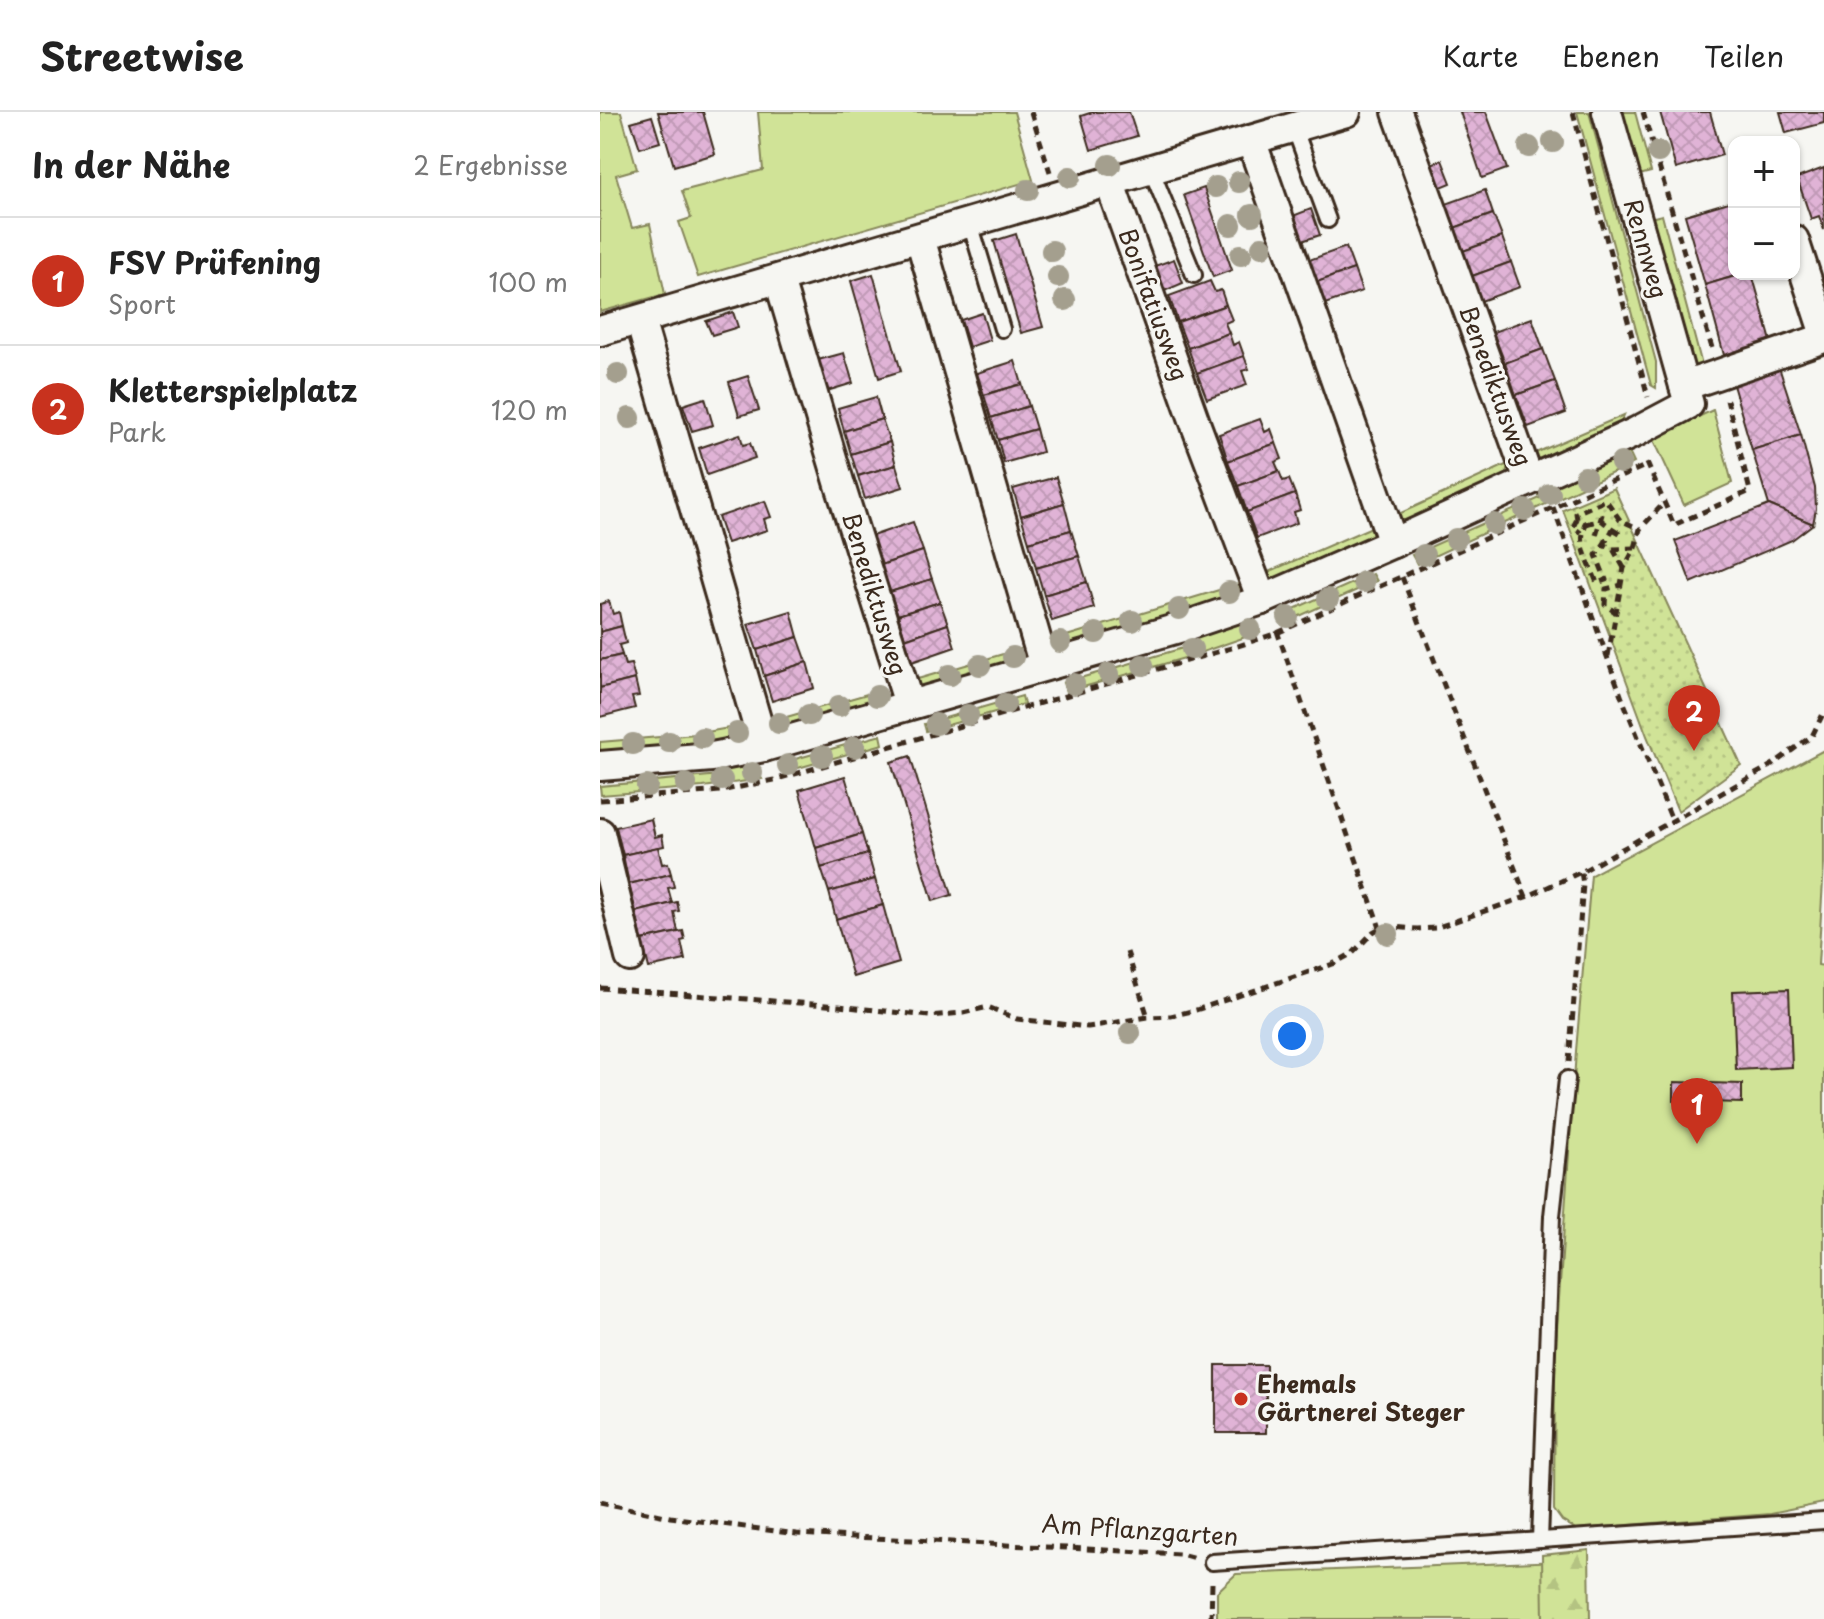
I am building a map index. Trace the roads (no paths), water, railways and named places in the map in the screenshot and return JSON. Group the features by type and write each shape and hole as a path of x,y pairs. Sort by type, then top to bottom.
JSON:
{"street":[{"path":"600,331 1346,112"},
{"name":"Benediktusweg","path":"1397,112 1529,480"},
{"name":"Rennweg","path":"1607,112 1687,395"},
{"path":"1251,140 1391,544"},
{"name":"Bonifatiusweg","path":"1109,181 1262,600"},
{"path":"920,238 1044,666"},
{"path":"1687,395 1720,374 1824,335 1800,259"},
{"name":"Benediktusweg","path":"779,280 909,704"},
{"path":"640,320 764,747"},
{"name":"Benediktusweg","path":"600,766 712,757 764,747 1182,627 1262,600 1636,432 1687,395"},
{"path":"600,833 630,957"}],"lane":[{"path":"1294,127 1328,220"},
{"path":"1151,169 1194,275"},
{"path":"970,223 1002,329"},
{"path":"1540,1540 1552,1216 1567,1079"},
{"name":"Am Pflanzgarten","path":"1212,1562 1824,1521"}],"place":[{"name":"Kletterspielplatz","path":"1694,751"},
{"name":"FSV Prüfening","path":"1697,1144"},
{"name":"Ehemals Gärtnerei Steger","path":"1241,1399"}]}
